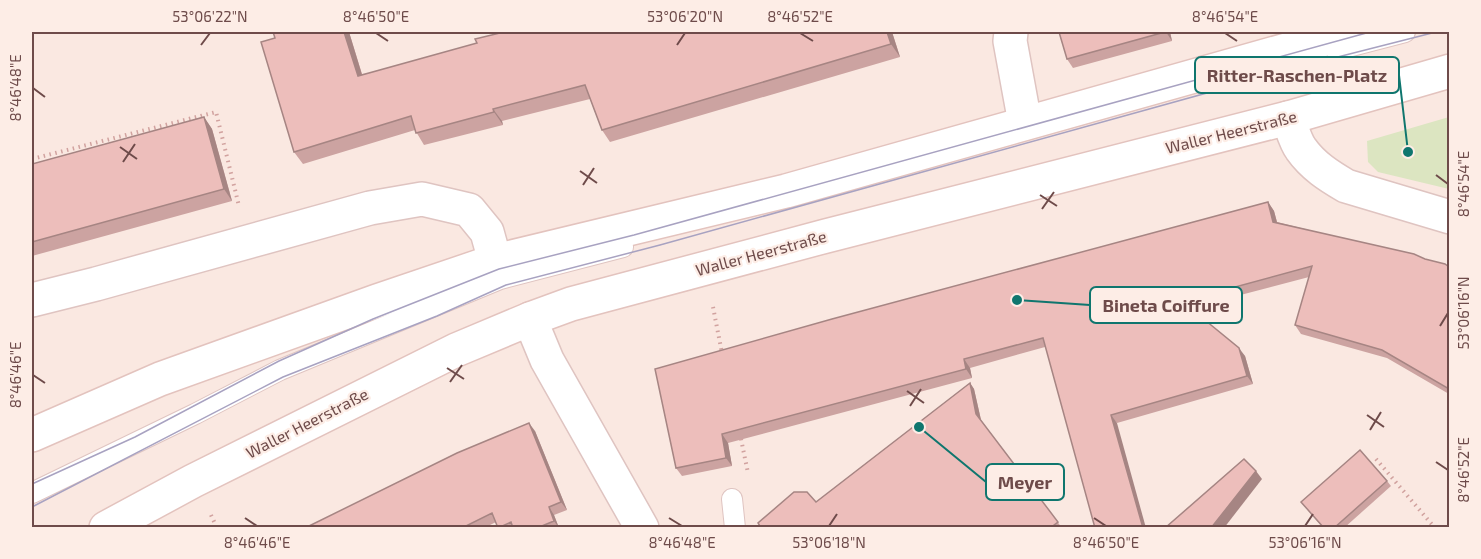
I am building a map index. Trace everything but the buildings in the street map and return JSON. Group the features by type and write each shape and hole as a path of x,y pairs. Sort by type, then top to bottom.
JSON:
{"main road":[{"path":"1011,32 1010,41 1025,123"},
{"path":"32,435 160,379 377,301 510,258 786,190 1350,32"},
{"name":"Waller Heerstraße","path":"106,528 193,481 456,350 571,304 1288,118 1449,71"},
{"path":"1288,118 1300,148 1321,170 1346,186 1449,217"},
{"path":"32,300 370,208 422,199 469,210 510,258"},
{"path":"530,319 547,360 642,528"}],"lane":[{"path":"32,494 279,370 500,279 788,201 862,184 1405,32"},
{"path":"473,291 510,258"},
{"path":"732,499 735,528"}],"path":[{"path":"32,159 216,112 239,203"},
{"path":"705,268 724,359"},
{"path":"1376,459 1436,528"}],"green space":[{"path":"1449,117 1449,189 1378,172 1368,162 1367,141"}],"tram line":[{"path":"32,484 135,437 279,361 373,319 499,269 634,235 1370,32"},
{"path":"32,507 283,377 437,316 506,285 660,245 1322,61 1436,32"}],"place":[{"name":"Ritter-Raschen-Platz","path":"1408,152"},
{"name":"Bineta Coiffure","path":"1017,300"},
{"name":"Meyer","path":"919,427"}]}
